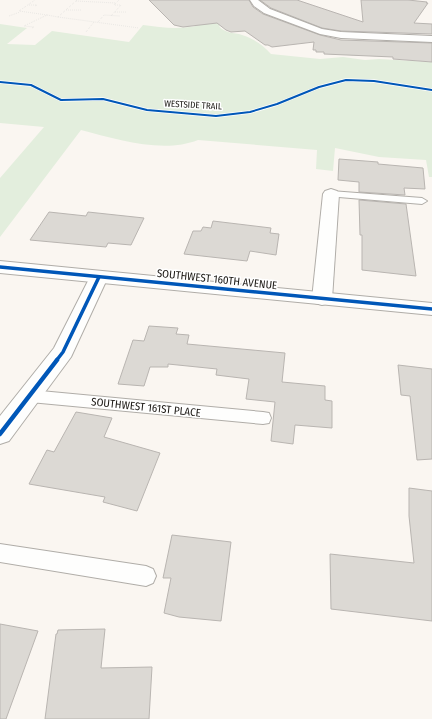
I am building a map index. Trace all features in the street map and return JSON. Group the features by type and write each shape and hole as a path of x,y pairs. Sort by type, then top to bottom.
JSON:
{"street":[{"path":"254,0 259,7 267,11 306,27 326,33 432,39"},
{"path":"322,299 331,194"},
{"name":"SOUTHWEST 160TH AVENUE","path":"0,267 432,309"},
{"path":"0,434 63,352 99,277"}],"lane":[{"path":"331,194 422,201"},
{"name":"SOUTHWEST 161ST PLACE","path":"30,396 263,418"},
{"path":"0,553 146,576"}],"path":[{"path":"21,12 20,11 35,0"},
{"path":"58,17 77,0 116,2 119,0"},
{"path":"116,2 114,5 124,4"},
{"path":"28,5 37,5 36,6"},
{"path":"111,16 121,5"},
{"path":"66,10 82,10"},
{"path":"9,16 21,12 139,28"},
{"path":"114,12 126,12"},
{"path":"32,28 34,27 24,26 47,15"},
{"path":"98,22 104,15 120,16"},
{"path":"86,32 94,22"}],"green space":[{"path":"210,21 222,23 219,26 221,29 254,40 271,54 320,59 343,57 365,60 379,59 432,62 432,177 429,177 426,160 379,157 335,148 333,171 316,169 317,150 198,140 170,146 140,144 81,130 0,237 0,178 44,127 0,123 0,24 27,28 7,44 35,45 52,31 129,42 143,25 177,28 194,26"}],"building":[{"path":"149,0 249,0 253,7 263,14 320,35 341,40 432,43 432,62 393,59 393,57 324,54 324,52 316,52 316,50 313,50 314,42 272,47 265,45 245,31 231,32 217,23 183,27 174,25"},
{"path":"260,0 297,0 363,22 361,0 408,0 427,2 426,3 428,3 414,23 432,24 432,34 341,31 322,28 271,8"},
{"path":"339,159 423,168 425,189 404,188 405,195 359,192 359,182 338,180"},
{"path":"359,200 406,204 416,276 362,270 362,235 360,235"},
{"path":"49,212 86,216 88,212 144,218 131,245 108,243 106,247 30,240"},
{"path":"213,221 271,228 270,233 279,234 276,255 250,251 247,261 184,254 193,231 201,231 203,227 211,228"},
{"path":"149,326 178,328 176,334 189,335 187,344 285,353 282,382 325,386 325,400 332,401 332,428 295,425 293,444 271,441 275,402 246,399 249,379 216,375 217,369 168,364 168,367 150,367 144,386 118,384 133,340 144,341"},
{"path":"398,365 432,369 432,459 417,460 410,396 401,395"},
{"path":"76,412 112,418 104,437 160,453 137,511 103,502 105,497 29,484 47,450 54,452"},
{"path":"409,488 432,491 432,621 331,609 330,554 414,563 409,516"},
{"path":"172,535 231,542 221,621 179,617 164,613 171,578 163,578"},
{"path":"0,624 38,631 6,719 0,719"},
{"path":"105,629 101,668 152,667 149,719 45,719 56,634 58,630"}],"cycle path":[{"name":"WESTSIDE TRAIL","path":"0,82 31,85 61,100 103,99 147,110 216,116 250,112 277,104 319,87 346,80 374,81 432,90"},
{"path":"0,267 432,309"},
{"path":"0,434 63,352 99,277"}]}
